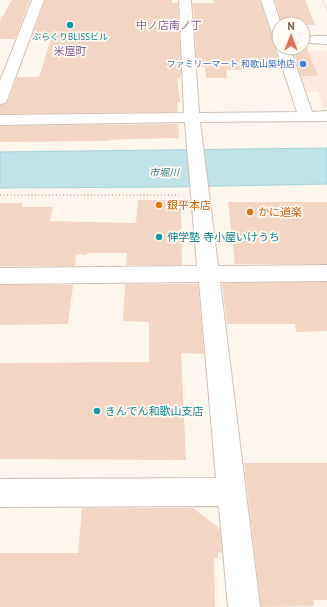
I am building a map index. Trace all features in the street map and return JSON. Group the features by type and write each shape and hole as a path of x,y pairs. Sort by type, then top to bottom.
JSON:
{"street":[{"path":"0,100 38,0"},
{"path":"185,0 192,117 195,138 194,197 209,274 244,607"},
{"path":"267,0 272,16"},
{"path":"286,56 306,117"},
{"path":"0,120 327,116"},
{"path":"0,276 327,273"},
{"path":"0,493 232,492"}],"path":[{"path":"322,0 327,10"},
{"path":"0,195 194,197"}],"shaded area":[{"path":"311,51 327,51 327,107 324,109 318,92 301,92 288,56 311,56"}],"water":[{"name":"市堀川","path":"327,148 327,184 0,188 0,152"}],"building":[{"path":"12,0 30,0 15,39 0,39 0,21"},
{"path":"45,0 172,0 172,3 178,3 181,69 180,78 177,78 180,102 177,102 178,112 0,114 0,105 5,104 8,101 17,77 39,77 51,39 31,39"},
{"path":"213,0 260,0 271,33 271,56 277,56 281,69 226,70 227,78 206,78 205,67 197,68 193,3 214,3"},
{"path":"275,0 305,0 315,25 311,25 311,16 280,16"},
{"name":"ファミリーマート 和歌山築地店","path":"295,56 310,56 318,76 301,76"},
{"path":"178,124 179,138 109,141 0,142 0,126"},
{"path":"138,200 181,200 182,265 126,265 127,253 87,253 87,255 76,254 75,266 0,266 0,203 23,203 22,207 53,207 50,221 136,223"},
{"path":"228,202 327,202 327,264 235,264"},
{"path":"327,282 327,331 296,332 295,324 227,324 222,283"},
{"name":"きんでん和歌山支店","path":"125,284 198,284 204,354 181,353 186,460 0,459 0,363 149,362 149,322 123,321"},
{"path":"0,285 73,285 68,324 0,325"},
{"path":"244,463 327,463 327,600 313,600 314,606 261,607"},
{"path":"82,508 193,508 220,529 222,553 218,552 218,558 214,558 215,607 0,607 0,553 78,553"}],"place":[{"name":"ぶらくりBLISSビル","path":"70,25"},
{"name":"ファミリーマート 和歌山築地店","path":"303,64"},
{"name":"銀平本店","path":"159,205"},
{"name":"かに道楽","path":"250,212"},
{"name":"伸学塾 寺小屋いけうち","path":"159,237"},
{"name":"きんでん和歌山支店","path":"97,411"}],"district":[{"name":"中ノ店南ノ丁","path":"169,25"},
{"name":"米屋町","path":"70,51"}]}
